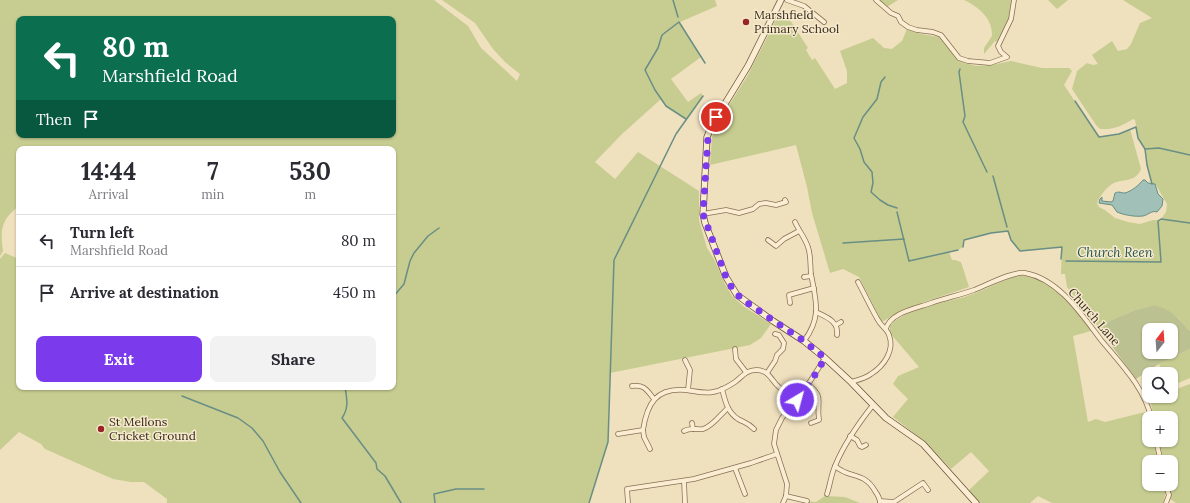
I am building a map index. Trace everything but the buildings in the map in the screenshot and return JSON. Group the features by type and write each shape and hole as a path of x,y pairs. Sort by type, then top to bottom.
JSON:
{"street":[{"path":"781,0 748,66 711,128 708,137 703,214 726,277 733,290 743,300 804,341 851,382 886,418 923,444 976,503"},
{"path":"787,0 804,6 824,22"},
{"path":"876,0 891,13 898,16 901,22 908,26 917,30 941,35 959,58 968,61 990,63 1006,57 998,46 1011,19 1014,0"},
{"path":"804,6 808,2"},
{"path":"703,214 726,210 739,213 753,209 759,204 766,203 776,205 786,202 785,200"},
{"path":"795,222 809,248 811,276 816,302 815,322 811,332 804,341"},
{"path":"768,240 776,246 784,238 799,231"},
{"name":"Church Lane","path":"886,329 887,323 896,316 911,309 974,290 1016,273 1024,273 1034,276 1050,284 1059,291 1085,318 1137,386 1149,411"},
{"path":"804,276 811,276"},
{"path":"851,382 871,375 884,362 889,353 891,343 886,329 879,323 858,282"},
{"path":"790,303 789,295 814,288"},
{"path":"816,312 830,318 836,325 838,330 837,335"},
{"path":"836,325 841,322"},
{"path":"766,373 775,361 777,355 783,349 784,343 779,335 775,334"},
{"path":"735,350 736,359 746,372"},
{"path":"783,503 786,496 787,484 774,444 776,430 782,418 797,400 825,358"},
{"path":"731,361 736,359"},
{"path":"686,360 690,370 688,390"},
{"path":"690,370 695,368"},
{"path":"650,449 644,437 643,430 647,411 654,399 659,395 674,390 678,389 713,392 736,381 746,372 756,370 771,376 779,387 797,400"},
{"path":"808,384 817,391 819,396 819,420 811,423"},
{"path":"632,386 640,385 646,388 654,399"},
{"path":"722,389 728,408 734,416 740,421 747,422 754,428"},
{"path":"827,494 835,466 850,436 873,405"},
{"path":"684,431 687,429 703,429 710,426 728,408"},
{"path":"692,423 693,429"},
{"path":"618,434 627,434 643,430"},
{"path":"850,436 860,440 860,446 862,447 866,445"},
{"path":"628,503 627,489 684,481 735,468 777,454"},
{"path":"835,466 840,470 864,478 869,482 880,502 894,502 923,483 928,490"},
{"path":"735,468 745,494"},
{"path":"684,481 685,503"},
{"path":"1166,503 1169,495 1168,491"},
{"path":"786,496 807,501"}],"green space":[{"path":"0,0 434,0 468,26 481,48 517,81 520,74 505,62 493,49 475,23 442,0 715,0 717,6 680,22 701,57 671,79 688,102 701,93 703,96 687,119 666,106 661,99 621,135 595,162 615,179 638,152 699,191 699,220 707,248 714,259 725,284 732,296 743,306 771,324 761,338 750,345 610,373 608,442 589,503 167,503 167,499 144,482 131,482 113,479 45,449 41,444 19,432 0,450 0,259 5,253 16,258 16,390 396,390 396,146 16,146 16,208 8,216 3,226 3,251 0,256"},
{"path":"878,0 898,0 887,7"},
{"path":"964,0 1012,0 1009,20 997,42 995,41 984,54 984,48 992,36 990,24 988,19 980,10"},
{"path":"1048,0 1068,0 1057,9"},
{"path":"1123,0 1190,0 1190,331 1178,318 1154,305 1135,310 1109,321 1101,331 1067,287 1065,274 1061,274 1062,247 1020,251 1011,240 1008,231 991,233 964,240 963,247 949,252 952,260 961,262 969,287 903,310 882,322 859,277 843,269 830,273 812,213 796,145 710,165 712,137 716,126 748,75 781,10 792,23 808,48 806,50 812,60 815,58 835,89 847,83 847,71 840,51 873,38 884,48 892,49 902,41 907,29 921,34 939,37 945,41 958,60 976,66 992,65 1011,61 1042,68 1069,68 1072,71 1064,85 1099,137 1119,134 1130,129 1141,169 1133,178 1114,183 1109,186 1098,200 1097,203 1099,207 1115,218 1128,222 1140,224 1161,219 1166,212 1167,204 1156,185 1152,184 1145,149 1138,138 1135,120 1133,119 1121,126 1100,129 1072,89 1077,71 1087,63 1093,65 1098,64 1092,55 1112,41 1118,51 1127,49 1131,44 1140,23 1152,18"},
{"path":"1019,275 1040,280 1048,285 1072,307 1091,331 1073,336 1088,422 1096,419 1105,422 1142,413 1142,447 1156,447 1157,455 1142,455 1142,491 1166,491 1163,503 1052,503 1038,496 1030,503 976,503 967,492 989,471 971,452 951,469 925,442 893,417 908,399 893,384 898,376 919,367 890,333 890,325 908,313 973,294"},
{"path":"1154,305 1160,307 1174,315 1190,331 1190,349 1178,355 1178,323 1142,323 1142,359 1169,359 1154,367 1142,367 1142,375 1136,379 1101,331 1109,321 1135,310"},
{"path":"1190,349 1190,378 1178,383 1178,367 1160,367 1159,364 1169,359 1178,359 1178,355"},
{"path":"1190,384 1190,503 1176,503 1170,499 1170,491 1178,491 1178,455 1162,455 1161,447 1178,447 1178,411 1152,411 1151,404 1178,403 1178,388"},
{"path":"825,496 845,497 860,503 802,503 807,501 816,502"}],"water":[{"path":"1143,180 1148,183 1155,184 1158,194 1163,199 1162,206 1157,212 1152,212 1143,216 1130,216 1117,212 1112,205 1099,203 1102,197 1102,201 1113,201 1115,193 1128,192 1135,188"}],"waterway":[{"path":"673,0 678,17"},
{"path":"686,119 666,106 655,90 645,70 658,48 662,35 679,22 705,63"},
{"path":"960,69 959,72 965,116 963,122 987,172"},
{"path":"885,77 881,82 877,99 863,117 854,138 860,149 864,162 872,172 873,183 871,192 888,205 897,208"},
{"path":"589,503 608,442 614,260 676,134 703,96"},
{"path":"1075,101 1099,137 1119,134 1136,127 1138,138 1145,149 1152,184"},
{"path":"1145,149 1159,148 1190,155"},
{"path":"993,176 1007,227"},
{"path":"897,212 909,261 958,250"},
{"name":"Church Reen","path":"1066,261 1161,262 1158,221 1161,219 1190,223"},
{"path":"396,293 404,284 410,261 414,253 428,236 439,228"},
{"path":"963,247 964,240 991,233 1008,231 1011,240 1020,251 1062,247 1061,259"},
{"path":"843,243 904,239"},
{"path":"346,390 347,407 342,418 376,463 377,469 385,476 401,503"},
{"path":"182,396 238,418 252,428 263,441 280,472 301,503"},
{"path":"435,503 434,494 456,489 484,489"}],"place":[{"name":"Marshfield Primary School","path":"746,22"},
{"name":"St Mellons Cricket Ground","path":"101,429"}],"route":[{"path":"716,117 708,137 703,210 704,218 729,284 737,295 773,322 804,341 825,358 810,383 797,400"}]}
